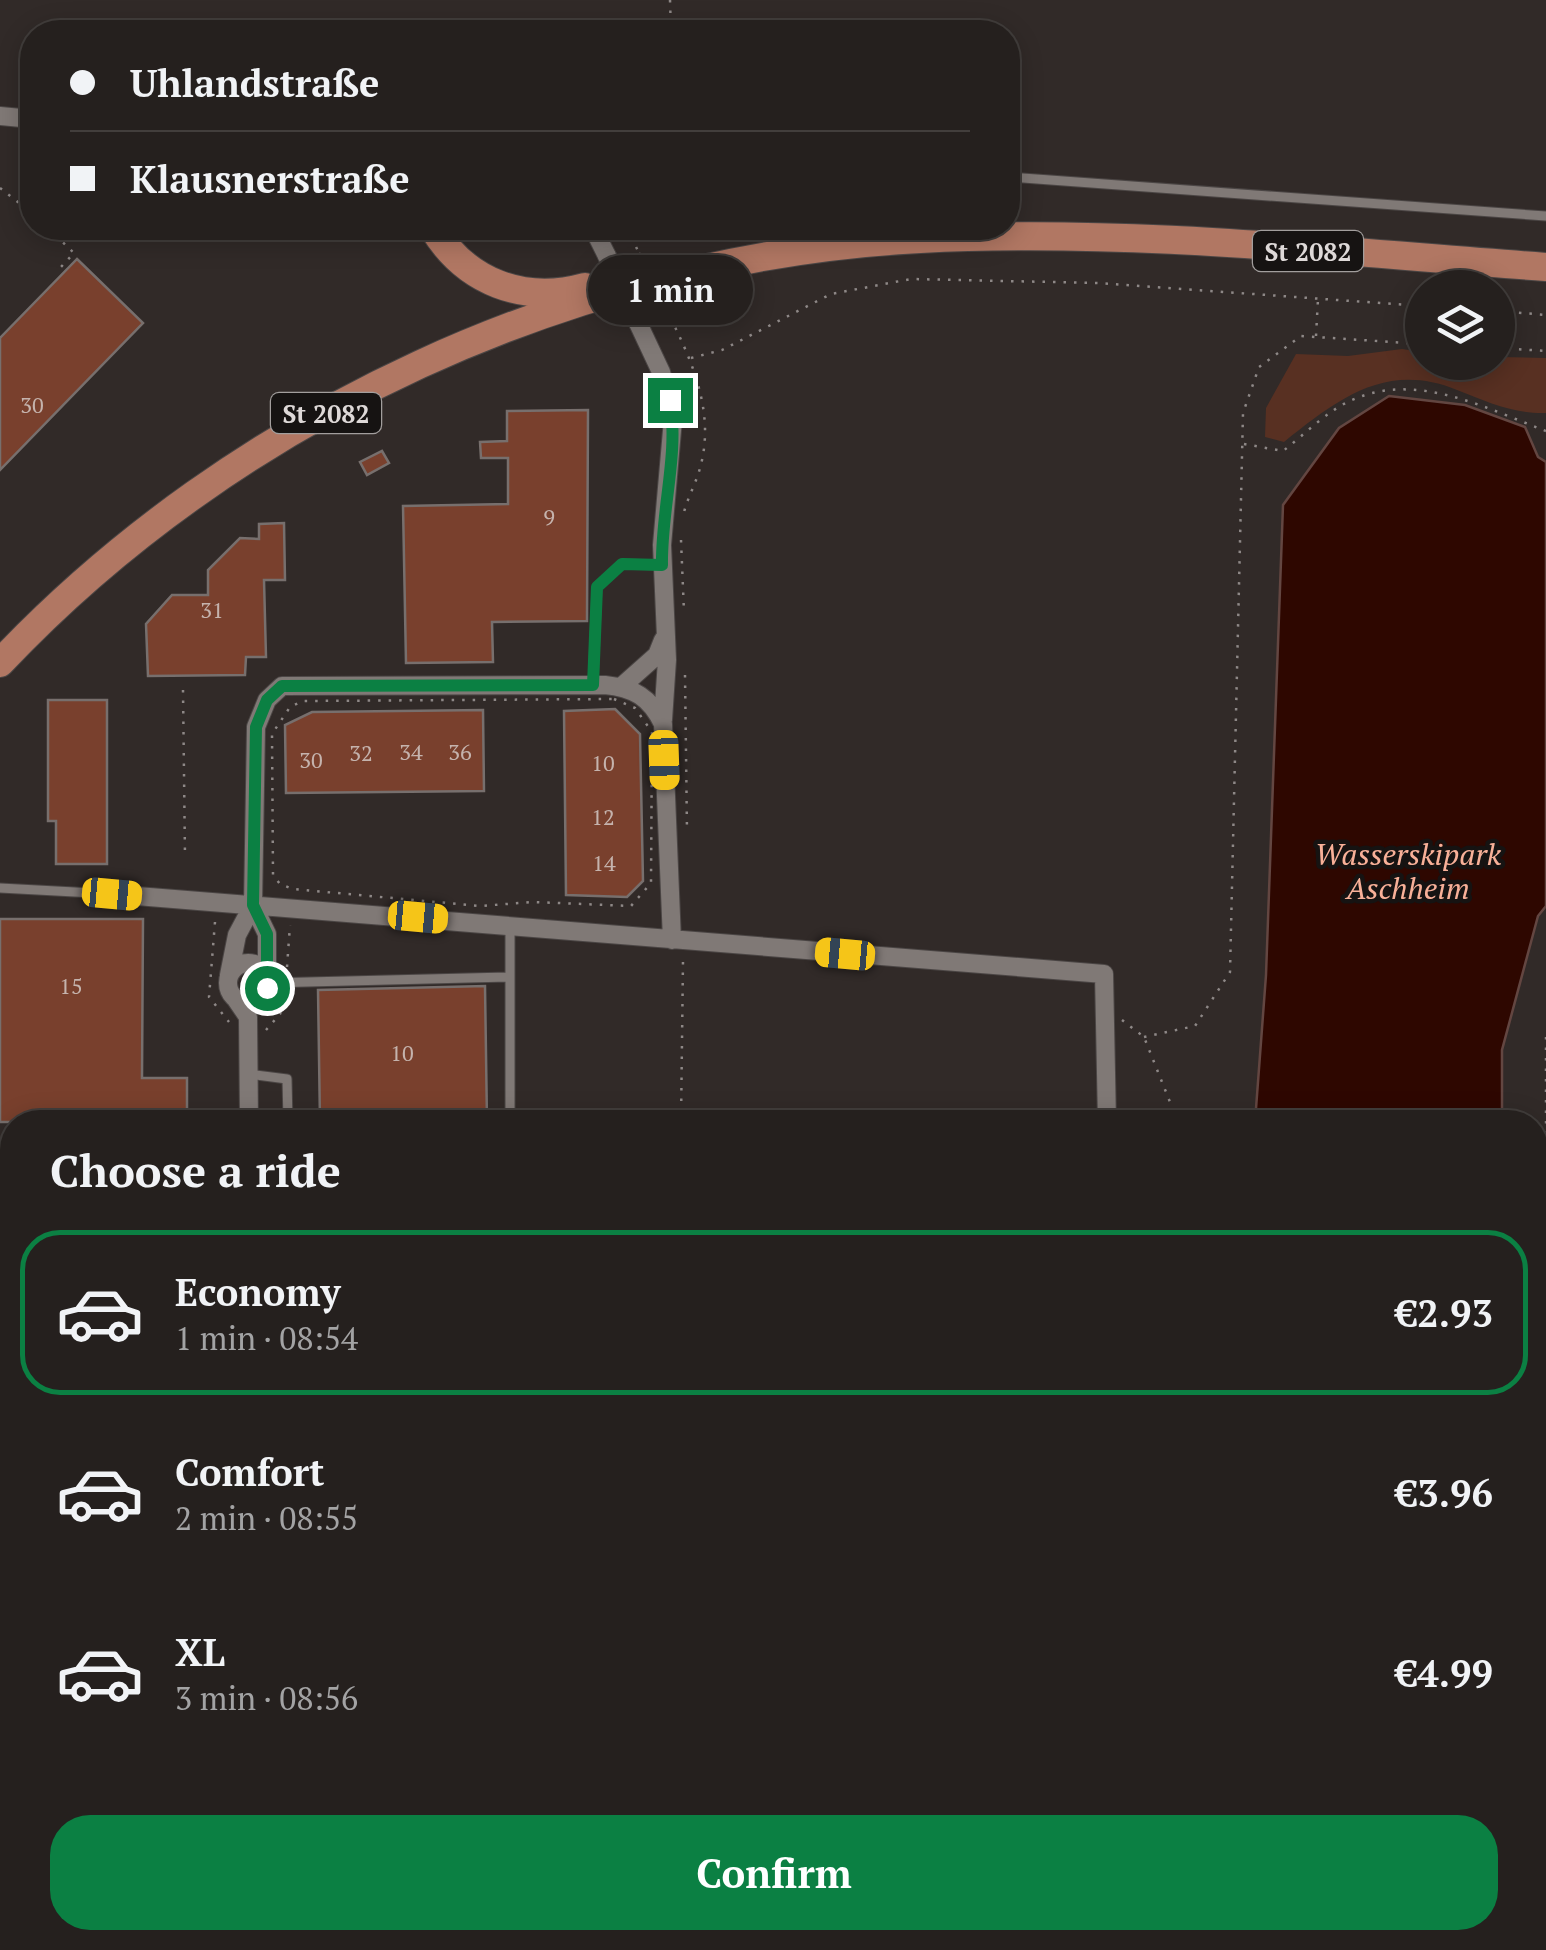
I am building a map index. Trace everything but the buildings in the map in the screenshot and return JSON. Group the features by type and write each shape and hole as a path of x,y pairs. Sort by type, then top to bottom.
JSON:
{"main road":[{"name":"St 2082","path":"1020,238 1174,241 1546,268"},
{"path":"443,240 460,264 511,290 568,292 667,265 703,271"},
{"name":"St 2082","path":"0,664 56,608 148,531 318,416 404,373 510,328 611,294 703,271 832,248 937,240"}],"street":[{"path":"599,240 661,372 673,419 662,565 666,660 663,724 678,940"},
{"path":"621,686 657,655 663,640"},
{"path":"248,1018 270,985 267,934 253,905 256,727 267,700 282,686 621,686 645,698 663,724"},
{"path":"112,894 1104,974 1107,1110"},
{"path":"249,1110 248,1018 228,988 236,935 253,905"},
{"path":"229,976 239,965 249,963 258,966 270,985"},
{"path":"236,998 249,1002 270,985"}],"lane":[{"path":"1020,178 1546,216"},
{"path":"593,685 597,587 622,564 662,565"},
{"path":"0,888 112,894"},
{"path":"510,924 510,1110"},
{"path":"270,985 508,976"},
{"path":"248,1074 286,1080 287,1110"}],"path":[{"path":"0,188 20,204"},
{"path":"60,240 74,253 60,268 64,272"},
{"path":"633,240 691,358 703,404 705,436 682,521"},
{"path":"691,358 722,350 831,294 876,282 1098,283 1405,305"},
{"path":"1316,337 1318,298"},
{"path":"1515,313 1546,315"},
{"path":"1144,1037 1195,1026 1230,972 1243,413 1259,367 1301,336 1405,343"},
{"path":"1515,349 1546,351"},
{"path":"1242,444 1283,451 1350,400 1388,390 1428,390 1546,431"},
{"path":"681,532 684,618"},
{"path":"685,673 686,845"},
{"path":"183,690 186,857"},
{"path":"614,700 635,708 652,732 651,883 631,906 532,902 480,906 293,889 273,876 272,734 290,707 303,701 614,700"},
{"path":"265,1033 284,1008 270,985 293,889"},
{"path":"678,940 681,1110"},
{"path":"1105,1006 1144,1037 1173,1110"},
{"path":"1546,1037 1546,1110"}],"shaded area":[{"path":"1405,349 1408,380 1385,382 1344,399 1284,442 1265,437 1266,408 1296,354 1348,356"},
{"path":"1515,357 1546,358 1546,413 1512,409 1431,382 1408,380 1515,380"}],"water":[{"name":"Wasserskipark Aschheim","path":"1389,396 1465,405 1525,427 1538,457 1546,462 1546,906 1538,916 1502,1050 1502,1110 1256,1110 1266,975 1283,505 1339,428"}],"route":[{"path":"267,988 267,934 253,905 256,727 267,700 282,686 593,685 597,587 622,564 662,565 664,504 673,438 670,400"}]}
